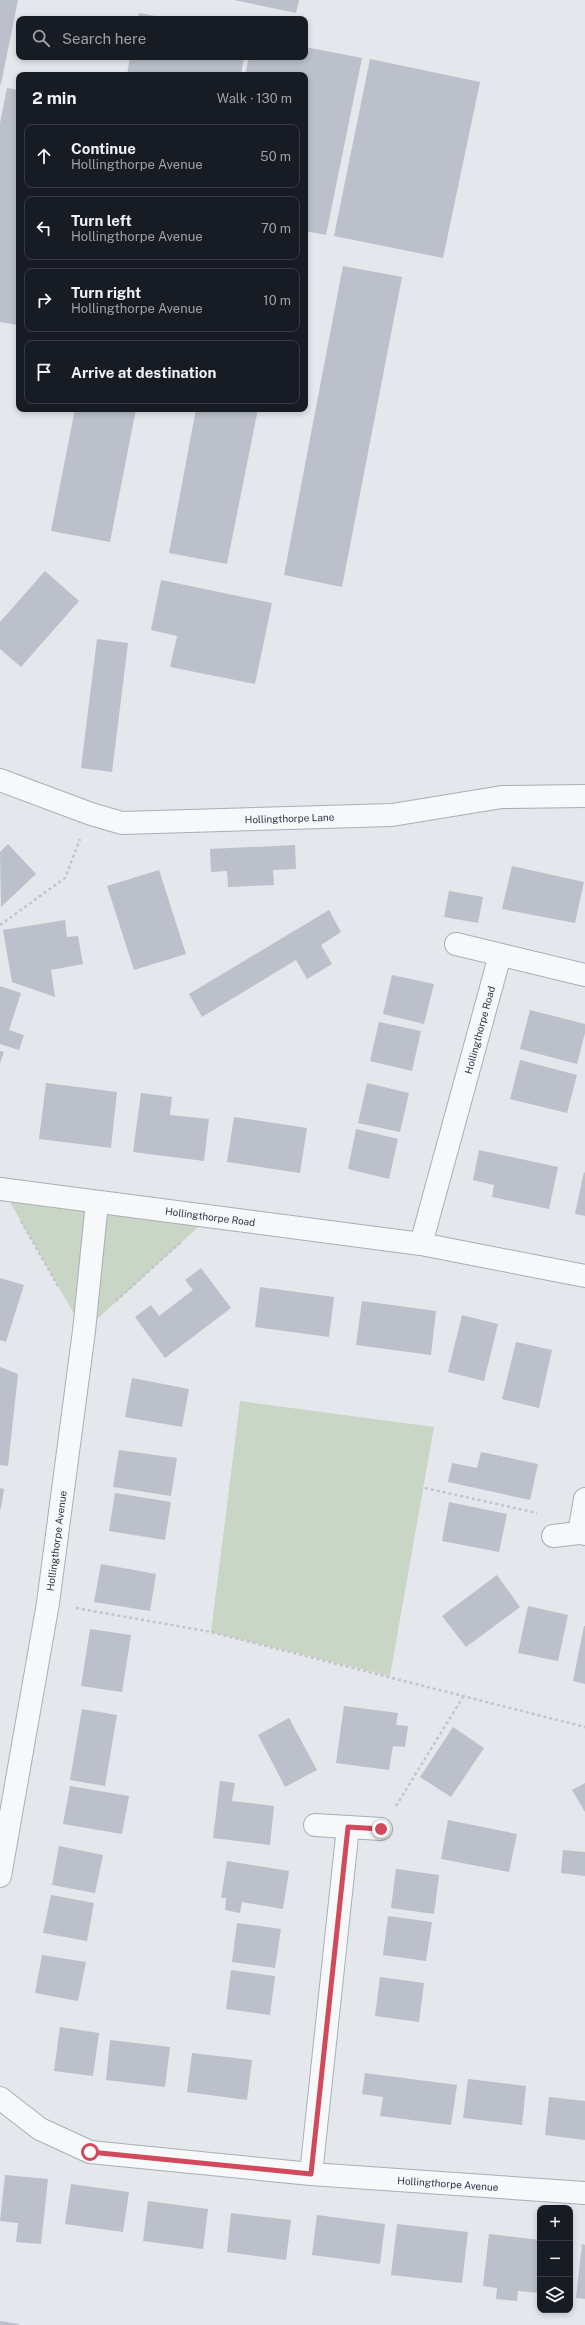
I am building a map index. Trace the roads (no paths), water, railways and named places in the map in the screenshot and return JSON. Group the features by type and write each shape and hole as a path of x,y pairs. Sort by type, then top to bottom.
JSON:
{"street":[{"name":"Hollingthorpe Lane","path":"0,780 91,814 122,823 392,815 502,798 585,796"},
{"path":"456,944 585,975"},
{"name":"Hollingthorpe Road","path":"421,1244 500,955"},
{"name":"Hollingthorpe Road","path":"0,1189 421,1244 585,1276"},
{"name":"Hollingthorpe Avenue","path":"0,1876 48,1603 84,1331 97,1202"},
{"path":"552,1536 582,1534 585,1498"},
{"path":"315,1824 381,1829"},
{"path":"311,2174 348,1827"},
{"name":"Hollingthorpe Avenue","path":"0,2098 40,2129 90,2152 311,2174 585,2193"}]}
